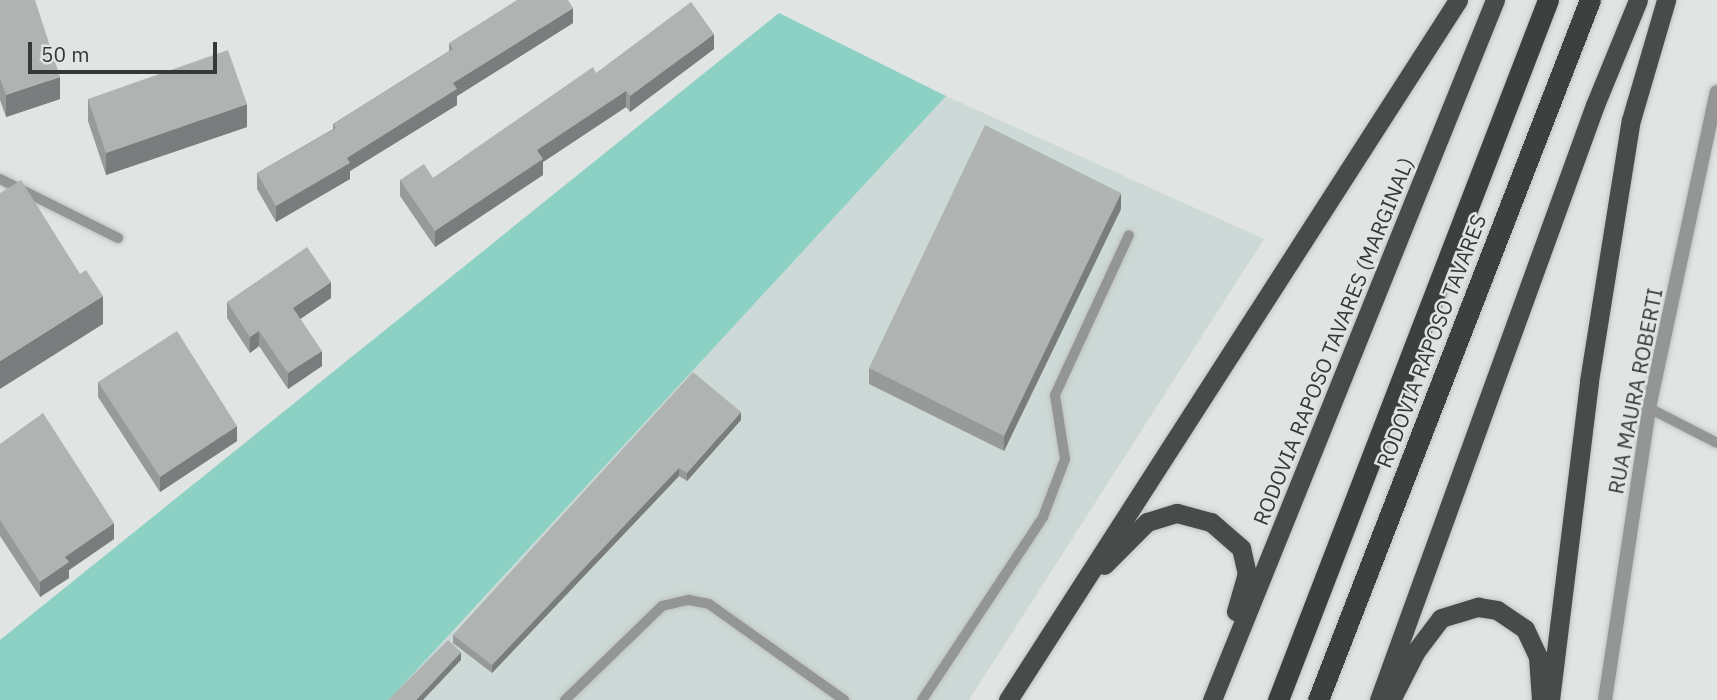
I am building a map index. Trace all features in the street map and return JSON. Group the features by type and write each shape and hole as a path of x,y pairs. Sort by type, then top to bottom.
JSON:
{"highway":[{"path":"1008,700 1458,0"},
{"name":"RODOVIA RAPOSO TAVARES (MARGINAL)","path":"1211,700 1495,0"},
{"name":"RODOVIA RAPOSO TAVARES","path":"1278,700 1548,0"},
{"name":"RODOVIA RAPOSO TAVARES","path":"1318,700 1590,0"},
{"path":"1379,700 1595,105 1638,0"},
{"path":"1550,700 1589,381 1629,133 1666,0"},
{"path":"1078,590 1147,522 1177,513 1211,522 1241,548 1248,573 1211,700"},
{"path":"1391,700 1428,633 1441,618 1478,607 1497,610 1525,629 1538,657 1541,700"}],"street":[{"name":"RUA MAURA ROBERTI","path":"1605,700 1649,408 1717,92"}],"lane":[{"path":"0,179 118,238"},
{"path":"922,700 1042,517 1065,458 1055,395 1129,235"},
{"path":"1649,408 1717,443"},
{"path":"565,700 662,606 689,600 709,604 844,700"}],"shaded area":[{"path":"946,96 1264,239 969,700 389,700"}],"green space":[{"path":"779,13 946,96 389,700 0,700 0,640"}],"building":[{"path":"0,0 35,0 60,77 6,95 0,78"},
{"path":"517,0 568,0 573,8 453,83 457,89 347,158 350,163 276,206 257,173 336,128 333,124 453,49 449,43"},
{"path":"691,2 714,34 630,96 626,91 537,150 543,159 435,231 400,180 424,164 433,178 593,67 596,73"},
{"path":"228,50 247,104 106,153 88,99"},
{"path":"985,125 1121,193 1004,436 869,368"},
{"path":"21,180 80,274 86,270 103,296 0,361 0,193"},
{"path":"307,247 331,282 293,308 322,351 288,373 259,331 250,337 227,302"},
{"path":"177,331 237,426 160,477 98,382"},
{"path":"693,372 741,412 687,473 679,468 492,665 453,635"},
{"path":"43,413 114,523 65,557 69,562 40,582 0,520 0,444"},
{"path":"448,640 461,652 416,700 388,700"}]}
